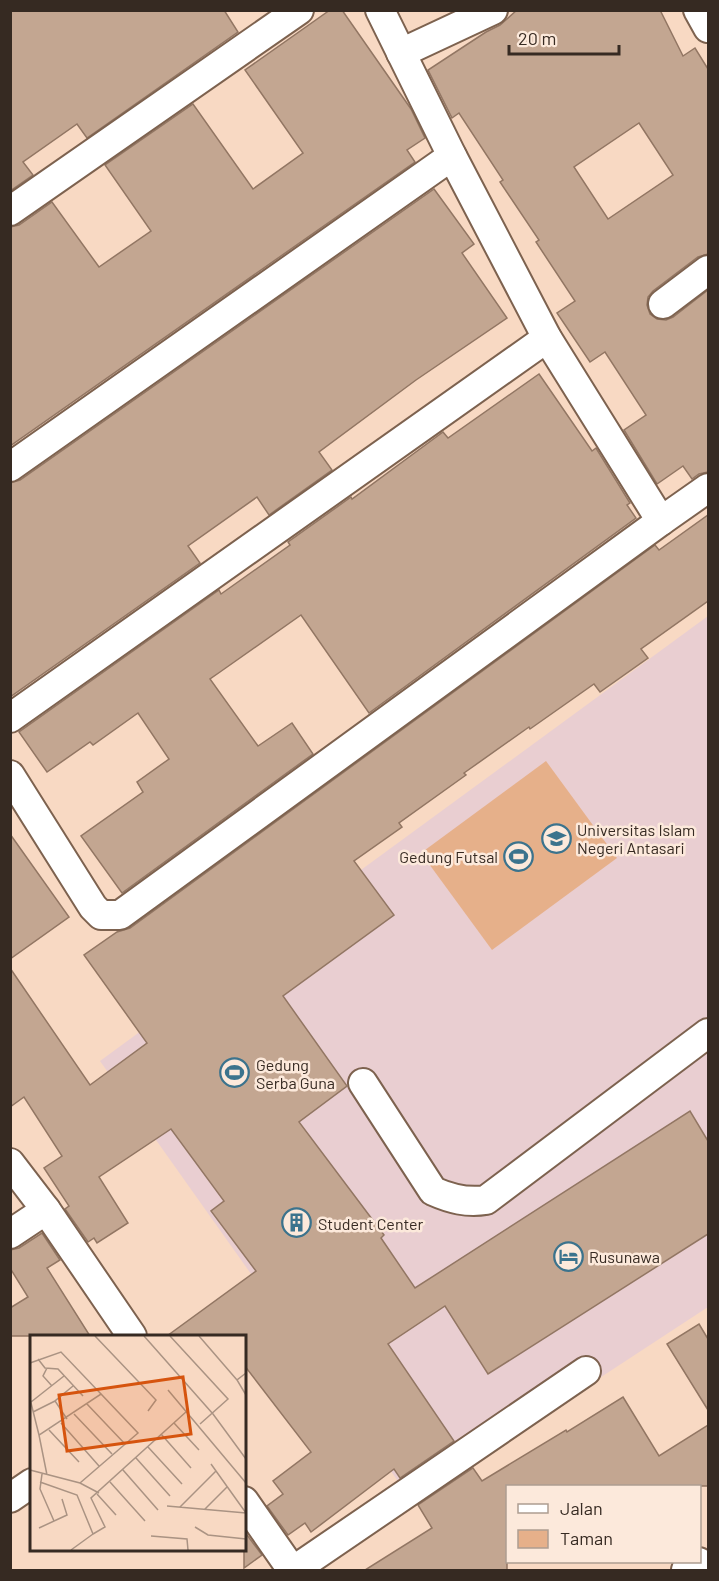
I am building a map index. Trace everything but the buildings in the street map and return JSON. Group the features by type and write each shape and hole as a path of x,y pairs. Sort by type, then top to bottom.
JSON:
{"street":[{"path":"10,211 299,10"},
{"path":"380,10 452,156 547,338 661,521"},
{"path":"401,53 493,10"},
{"path":"698,10 708,28"},
{"path":"10,467 452,156"},
{"path":"663,304 708,270"},
{"path":"10,718 547,338"},
{"path":"10,775 93,907 101,915 120,915 708,488"},
{"path":"363,1083 433,1191 451,1199 472,1202 486,1200 708,1033"},
{"path":"10,1163 46,1210 131,1335"},
{"path":"10,1234 46,1210"},
{"path":"246,1504 293,1570 586,1371"},
{"path":"10,1498 30,1484"}],"shaded area":[{"name":"Universitas Islam Negeri Antasari","path":"708,616 708,1307 412,1501 100,1061"}],"green space":[{"name":"Gedung Futsal","path":"546,761 617,858 492,950 421,853"}],"place":[{"name":"Universitas Islam Negeri Antasari","path":"556,838"},
{"name":"Gedung Futsal","path":"519,856"},
{"name":"Gedung Serba Guna","path":"235,1073"},
{"name":"Student Center","path":"297,1223"},
{"name":"Rusunawa","path":"568,1256"}]}
